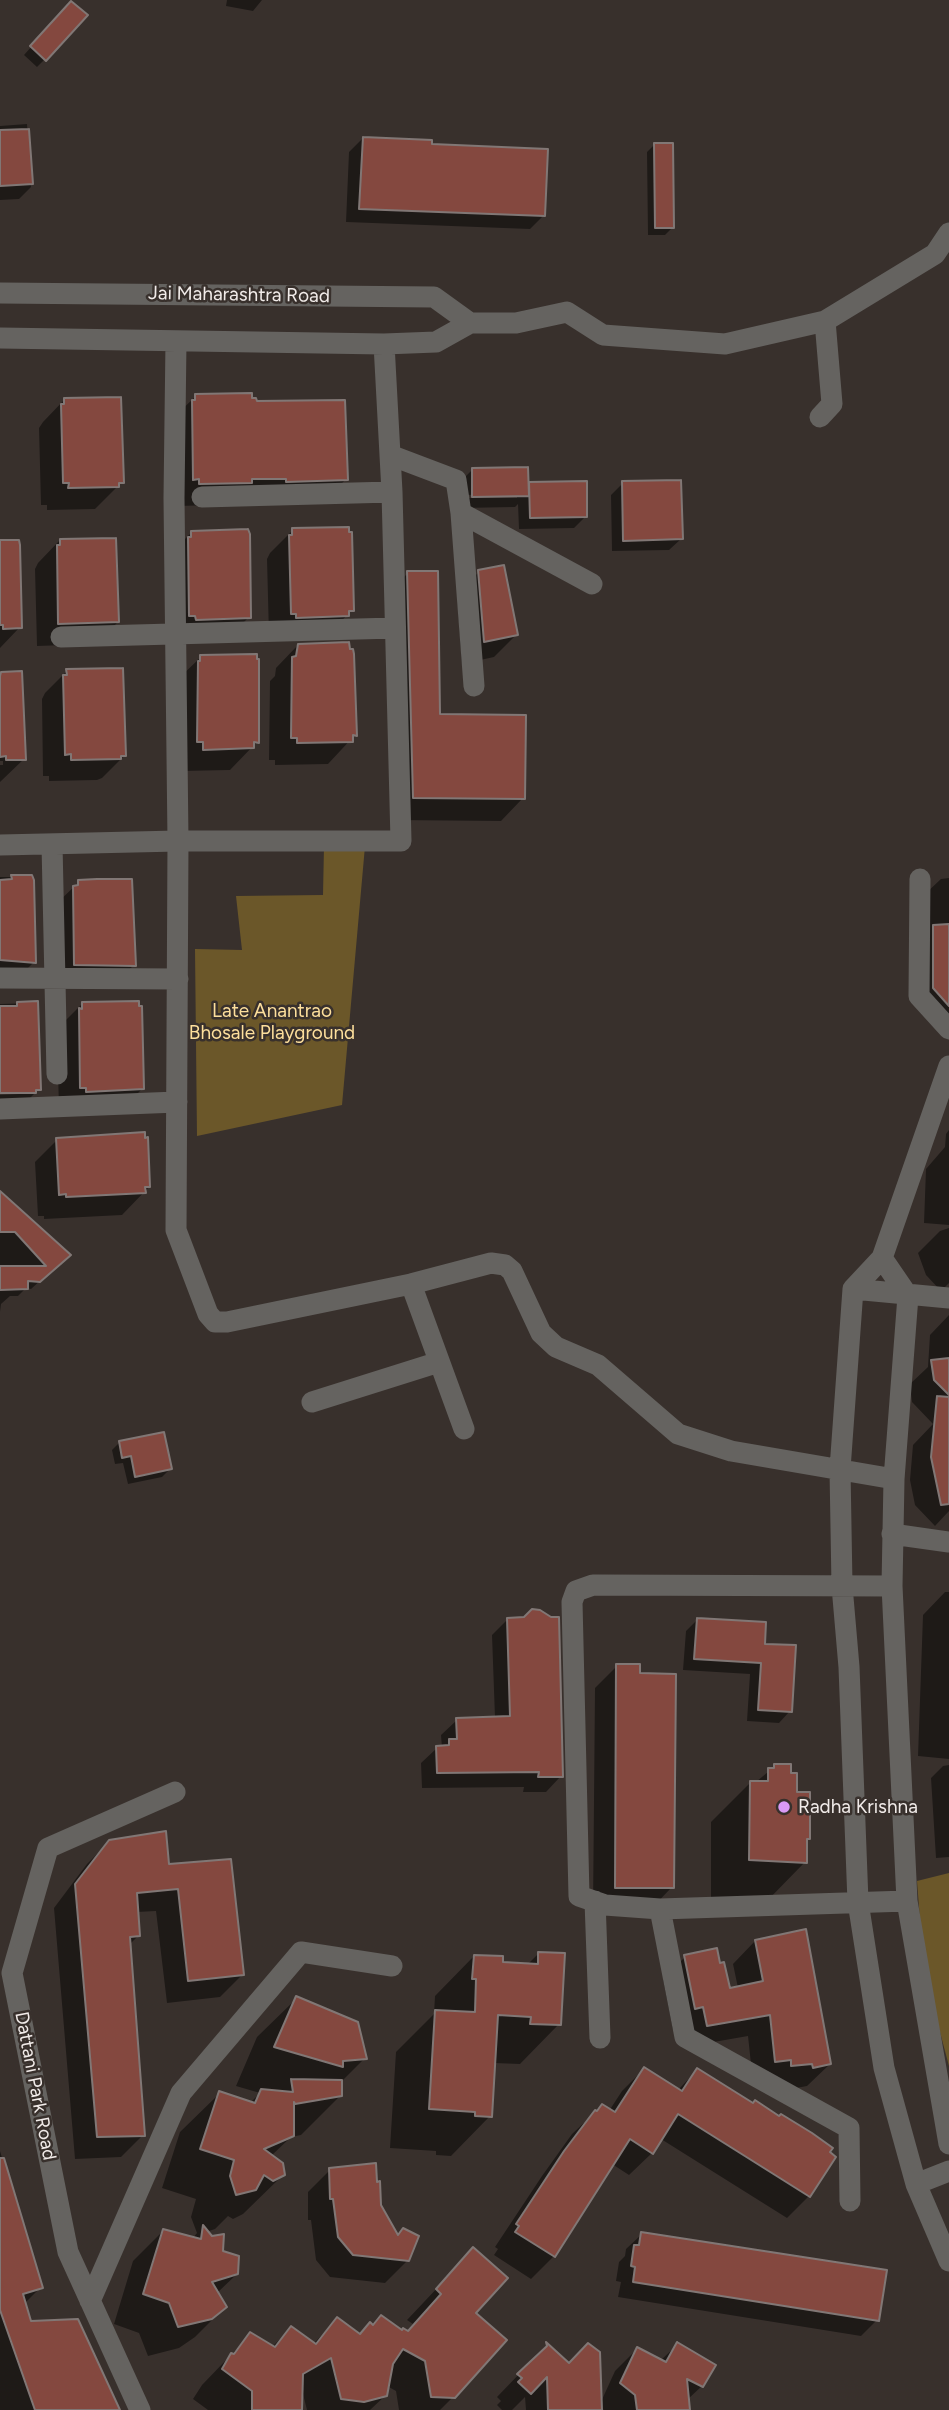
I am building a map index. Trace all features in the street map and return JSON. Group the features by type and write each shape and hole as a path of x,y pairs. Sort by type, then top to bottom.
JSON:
{"street":[{"path":"0,338 384,344 436,342 470,323 516,323 567,312 603,335 724,344 825,321 934,254 949,233"},
{"name":"Jai Maharashtra Road","path":"0,293 435,297 470,323"},
{"path":"820,417 832,404 825,321"},
{"path":"176,341 176,1230 208,1314 215,1322 227,1322 411,1284 491,1263 505,1265 512,1271 541,1333 556,1347 598,1365 678,1434 731,1451 894,1479"},
{"path":"0,845 178,841 401,841 392,492 384,344"},
{"path":"390,455 456,480 461,513 474,686"},
{"path":"202,497 392,492"},
{"path":"461,513 592,584"},
{"path":"61,637 396,628"},
{"path":"52,844 57,1074"},
{"path":"920,878 919,996 949,1029"},
{"path":"0,978 177,979"},
{"path":"949,1066 882,1258 853,1289 840,1469 842,1586 849,1667 858,1902 884,2068 916,2184 949,2261"},
{"path":"0,1109 177,1102"},
{"path":"882,1258 908,1296 892,1534 892,1586 907,1901 949,2144"},
{"path":"411,1284 464,1429"},
{"path":"853,1289 949,1298"},
{"path":"312,1402 439,1362"},
{"path":"892,1534 949,1542"},
{"path":"892,1586 593,1585 576,1591 572,1602 579,1896 605,1905 660,1909 907,1901"},
{"name":"Dattani Park Road","path":"139,2410 68,2252 12,1973 48,1848 175,1792"},
{"path":"594,1901 600,2038"},
{"path":"660,1909 685,2037 849,2128 849,2202"},
{"path":"90,2301 181,2093 300,1952 392,1966"},
{"path":"916,2184 949,2171"}],"green space":[{"name":"Late Anantrao Bhosale Playground","path":"365,846 342,1105 197,1136 195,949 242,950 236,896 323,895 324,847"},
{"path":"949,1873 949,2066 924,1972 917,1881"}],"building":[{"path":"71,1 88,15 46,61 30,46"},
{"path":"29,129 33,184 0,186 0,130"},
{"path":"363,137 432,140 432,144 548,149 545,216 359,209"},
{"path":"654,143 673,143 674,228 655,228"},
{"path":"252,393 252,398 257,401 345,400 348,480 286,482 286,479 252,479 252,483 199,484 199,479 193,480 192,400 195,400 195,394"},
{"path":"121,397 124,483 119,483 119,487 68,488 69,483 63,483 61,404 64,404 64,398"},
{"path":"528,467 529,496 472,497 472,468"},
{"path":"681,480 683,539 623,541 622,481"},
{"path":"587,481 587,517 530,518 529,482"},
{"path":"349,527 349,532 352,532 354,611 349,611 349,616 296,618 296,614 291,614 289,535 292,535 292,528"},
{"path":"248,529 251,618 196,620 195,616 189,616 188,537 191,537 191,531"},
{"path":"116,538 119,622 58,624 57,545 60,545 60,539"},
{"path":"0,540 19,540 22,628 3,629 3,625 0,625"},
{"path":"504,565 518,635 484,642 478,570"},
{"path":"407,571 438,571 440,714 526,715 525,799 413,798"},
{"path":"349,642 354,654 357,736 353,735 353,742 297,743 297,738 291,738 292,657 296,656 298,644"},
{"path":"257,654 259,743 254,742 254,748 203,750 203,742 197,742 200,655"},
{"path":"123,668 126,756 121,756 121,759 71,760 71,754 65,755 63,675 67,675 66,669"},
{"path":"22,671 26,760 6,760 6,756 0,757 0,676 1,672"},
{"path":"11,875 32,875 34,880 36,963 0,960 0,880 12,879"},
{"path":"132,879 136,966 74,965 73,886 78,885 78,880"},
{"path":"949,924 949,1006 933,988 933,925"},
{"path":"38,1001 41,1090 36,1090 36,1093 0,1093 0,1006 17,1006 17,1002"},
{"path":"139,1001 139,1006 142,1006 144,1089 86,1092 86,1088 80,1088 79,1008 82,1009 82,1002"},
{"path":"145,1132 145,1138 148,1137 150,1187 145,1187 146,1193 66,1197 66,1194 59,1195 56,1138"},
{"path":"0,1191 71,1255 40,1282 28,1281 28,1289 0,1290 0,1266 46,1266 15,1232 0,1232"},
{"path":"949,1358 949,1395 934,1380 931,1360"},
{"path":"937,1396 949,1397 949,1504 941,1505 931,1457"},
{"path":"164,1432 172,1469 135,1477 131,1456 122,1458 119,1441"},
{"path":"532,1609 540,1610 551,1617 559,1617 563,1777 538,1777 539,1772 437,1773 436,1746 449,1745 449,1739 457,1739 456,1718 510,1716 507,1618 524,1617"},
{"path":"697,1618 766,1622 765,1644 796,1645 792,1712 758,1710 761,1663 694,1659"},
{"path":"616,1664 640,1664 640,1673 676,1674 674,1888 615,1888"},
{"name":"Radha Krishna","path":"774,1764 791,1764 791,1773 797,1773 797,1792 810,1792 807,1863 749,1860 750,1781 768,1781 768,1768 774,1768"},
{"path":"166,1831 169,1864 231,1859 244,1975 188,1981 178,1889 137,1893 140,1936 130,1937 145,2136 97,2137 75,1884 109,1840"},
{"path":"806,1929 831,2064 813,2068 812,2064 791,2066 791,2060 775,2062 770,2015 707,2026 703,2007 695,2009 684,1955 717,1948 720,1963 724,1962 730,1988 763,1981 755,1940"},
{"path":"538,1952 565,1953 561,2025 530,2024 531,2017 498,2015 492,2117 475,2116 475,2112 429,2109 435,2010 475,2012 476,1979 472,1979 474,1955 503,1956 503,1962 538,1964"},
{"path":"296,1996 358,2022 367,2059 343,2061 343,2067 274,2047"},
{"path":"644,2067 682,2091 697,2068 753,2103 755,2100 812,2133 833,2148 830,2152 836,2157 810,2197 678,2114 653,2154 630,2139 555,2257 515,2232 519,2226 516,2224 564,2151 595,2110 602,2104 615,2112"},
{"path":"291,2079 342,2080 342,2096 295,2104 294,2102 294,2136 264,2149 283,2163 285,2175 273,2181 264,2175 256,2190 236,2195 230,2176 234,2160 200,2149 219,2091 255,2103 261,2089 293,2092"},
{"path":"0,2158 4,2158 43,2288 23,2294 31,2321 78,2319 120,2410 35,2410 0,2310"},
{"path":"376,2163 381,2205 398,2235 403,2228 419,2236 409,2261 353,2255 338,2237 333,2199 330,2199 329,2168"},
{"path":"203,2225 212,2236 224,2234 223,2251 239,2256 238,2274 212,2282 227,2307 212,2319 178,2327 169,2303 143,2294 163,2229 201,2239"},
{"path":"641,2232 887,2270 879,2321 633,2282 635,2267 631,2266 634,2245 639,2245"},
{"path":"473,2247 508,2278 476,2313 507,2340 455,2398 431,2397 425,2361 403,2349 393,2364 387,2396 364,2402 341,2399 331,2358 303,2374 302,2410 252,2410 252,2391 222,2369 231,2353 234,2354 250,2332 275,2347 291,2326 316,2344 337,2317 360,2334 370,2322 373,2325 381,2315 402,2330 403,2328 408,2331 441,2294 436,2289"},
{"path":"546,2342 569,2363 588,2343 600,2352 602,2410 548,2410 547,2377 531,2394 518,2382 522,2378 517,2374 547,2346"},
{"path":"677,2342 716,2365 703,2387 687,2379 690,2410 637,2410 635,2395 620,2383 637,2347 666,2362"}],"place":[{"name":"Radha Krishna","path":"784,1807"}]}
